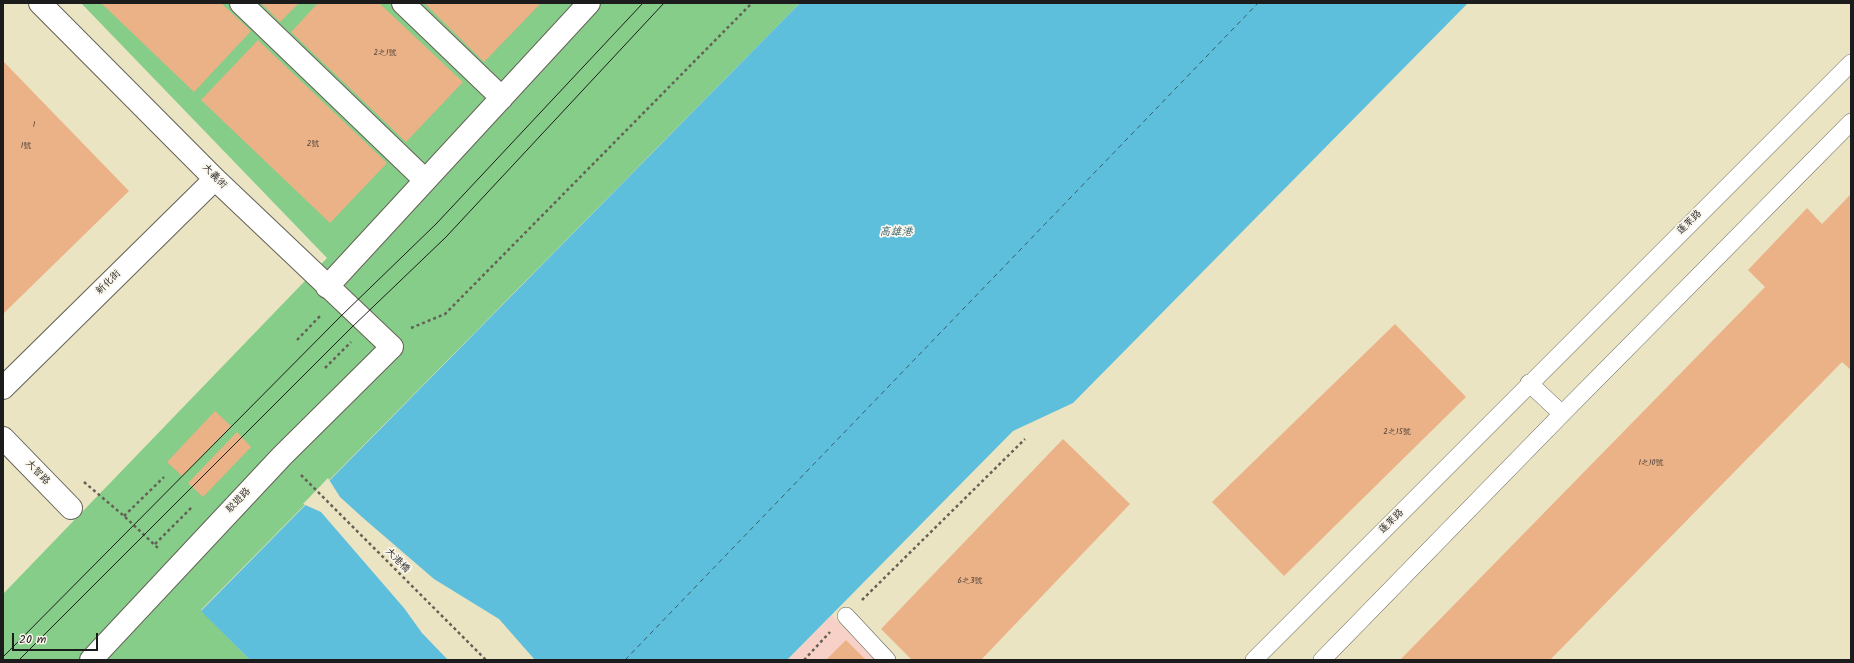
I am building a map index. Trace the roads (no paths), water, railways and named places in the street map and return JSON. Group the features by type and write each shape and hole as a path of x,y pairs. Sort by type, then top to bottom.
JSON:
{"street":[{"name":"大義街","path":"40,3 215,179 392,347"},
{"path":"241,3 425,180"},
{"path":"403,3 502,98"},
{"path":"320,280 425,180 502,98 581,6"},
{"name":"新化街","path":"3,388 215,179"},
{"name":"駁遊路","path":"91,660 282,456 392,347"},
{"name":"大智路","path":"3,438 72,508"}],"lane":[{"name":"蓬萊路","path":"1254,660 1851,63"},
{"path":"1322,660 1562,414 1851,122"},
{"path":"1529,384 1562,414"},
{"path":"846,616 887,660"}],"water":[{"name":"高雄港","path":"800,3 1468,3 1073,403 1013,431 787,660 250,660 201,611"}],"tram line":[{"path":"3,657 340,317 436,224 643,3"},
{"path":"19,660 351,328 446,237 664,3"}]}
